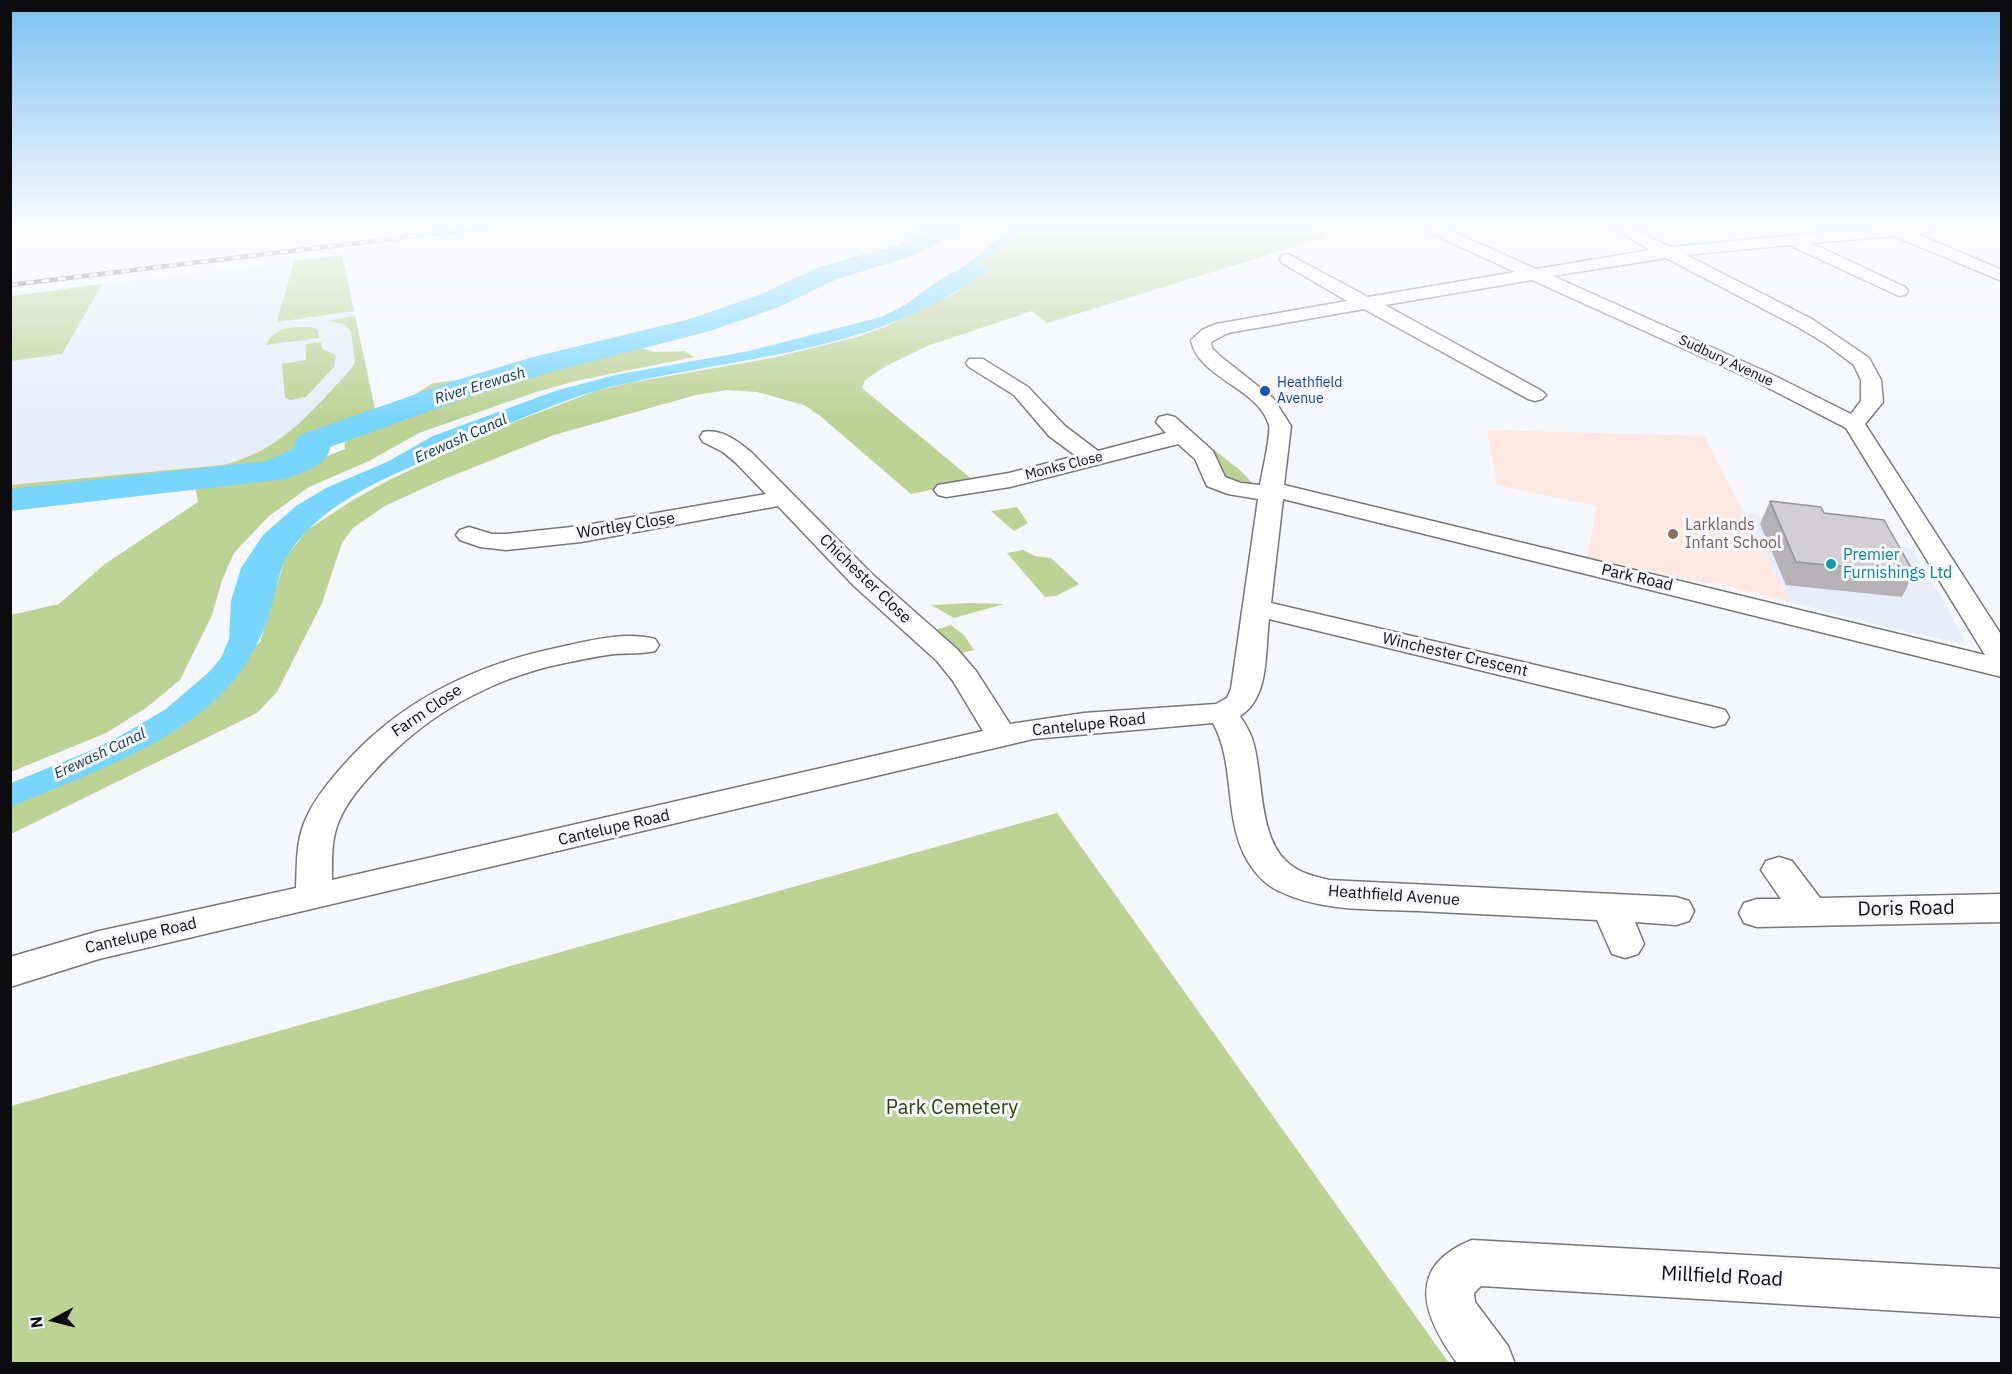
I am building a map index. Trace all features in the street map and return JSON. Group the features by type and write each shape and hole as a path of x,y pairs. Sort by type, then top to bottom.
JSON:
{"street":[{"path":"1346,292 1535,395"},
{"path":"1223,713 1240,703 1244,697 1280,426 1277,418 1260,398 1207,355 1201,345 1201,340 1223,328 1428,292"},
{"name":"Sudbury Avenue","path":"1573,292 1762,377 1854,424"},
{"path":"1747,292 1805,322 1862,362 1871,380 1872,402 1854,424 2001,659"},
{"path":"985,374 1021,391 1058,431 1092,458"},
{"name":"Monks Close","path":"946,490 997,494 1173,428 1205,456 1215,481 1236,489 1271,492"},
{"name":"Chichester Close","path":"711,437 736,450 863,580 947,655 966,677 1002,736"},
{"name":"Park Road","path":"1271,492 2001,668"},
{"name":"Wortley Close","path":"469,536 478,540 498,542 581,534 784,498"},
{"name":"Winchester Crescent","path":"1257,608 1655,697 1714,717"},
{"name":"Farm Close","path":"314,897 316,838 322,821 348,781 402,726 458,689 512,667 604,647 645,645"},
{"name":"Cantelupe Road","path":"10,972 99,945 1002,736 1052,726 1223,713"},
{"name":"Heathfield Avenue","path":"1223,713 1238,744 1251,827 1257,847 1275,872 1287,881 1329,893 1676,911"},
{"path":"1779,870 1810,911"},
{"path":"1610,908 1625,944"},
{"name":"Doris Road","path":"1758,913 2001,908"},
{"name":"Millfield Road","path":"1490,1364 1455,1316 1449,1301 1452,1284 1472,1263 2001,1293"}],"shaded area":[{"path":"41,292 350,292 377,419 304,442 274,465 194,476 11,495 10,296"},
{"name":"Larklands Infant School","path":"1487,430 1704,436 1790,602 1715,583 1587,557 1597,506 1497,485"},
{"path":"1743,512 1911,549 1941,596 1965,642 1959,643 1891,628 1790,602"}],"green space":[{"path":"40,292 97,292 62,354 11,361 11,296"},
{"path":"285,292 350,292 354,311 277,322"},
{"path":"957,292 1147,292 1047,323 1032,311 927,346 886,366 865,380 862,388 974,481 911,494 819,415 804,405 757,392 728,390 696,395 554,435 437,482 383,507 353,528 342,543 322,603 277,692 257,713 11,834 10,807 109,765 260,642 285,559 307,530 353,500 391,479 519,420 596,391 772,358 857,337 885,327"},
{"path":"355,316 377,418 433,383 478,378 511,368 532,377 639,347 654,352 685,351 694,357 576,381 536,392 419,433 369,461 309,487 269,516 234,553 222,580 212,615 180,680 146,708 106,733 11,772 11,615 59,604 105,564 198,502 193,476 11,495 11,485 223,465 263,450 309,414 355,362 351,331 343,324 328,321","holes":["344,429 345,449 317,460 285,457 304,442"]},
{"path":"311,327 318,330 319,338 266,345 269,339 279,331"},
{"path":"321,342 322,349 336,355 334,367 306,397 290,400 285,397 282,364 306,360 306,344"},
{"path":"1213,449 1241,471 1253,484 1242,485 1225,481 1214,459"},
{"path":"1017,507 1028,523 1014,531 991,511"},
{"path":"1023,550 1035,556 1051,558 1079,584 1056,596 1045,597 1007,553"},
{"path":"1004,604 954,618 931,605"},
{"path":"951,625 964,635 974,650 961,653 935,630"},
{"name":"Park Cemetery","path":"1057,813 1449,1363 11,1363 11,1106"}],"water":[{"name":"Erewash Canal","path":"923,292 954,292 908,316 863,333 818,346 628,383 585,394 503,426 374,484 320,518 293,548 282,568 260,638 241,671 221,695 196,716 136,752 11,807 11,783 97,748 129,731 166,709 209,672 221,658 229,639 231,601 241,568 263,535 296,506 326,488 387,462 433,436 555,391 615,375 749,351 881,317 905,305"}],"building":[{"path":"1770,501 1821,507 1824,513 1884,520 1914,573 1796,562"}],"waterway":[{"name":"River Erewash","path":"10,500 273,471 298,461 312,452 312,442 461,389 544,364 700,325 788,292"}],"place":[{"name":"Heathfield Avenue","path":"1265,391"},
{"name":"Larklands Infant School","path":"1673,534"},
{"name":"Premier Furnishings Ltd","path":"1831,564"}]}
